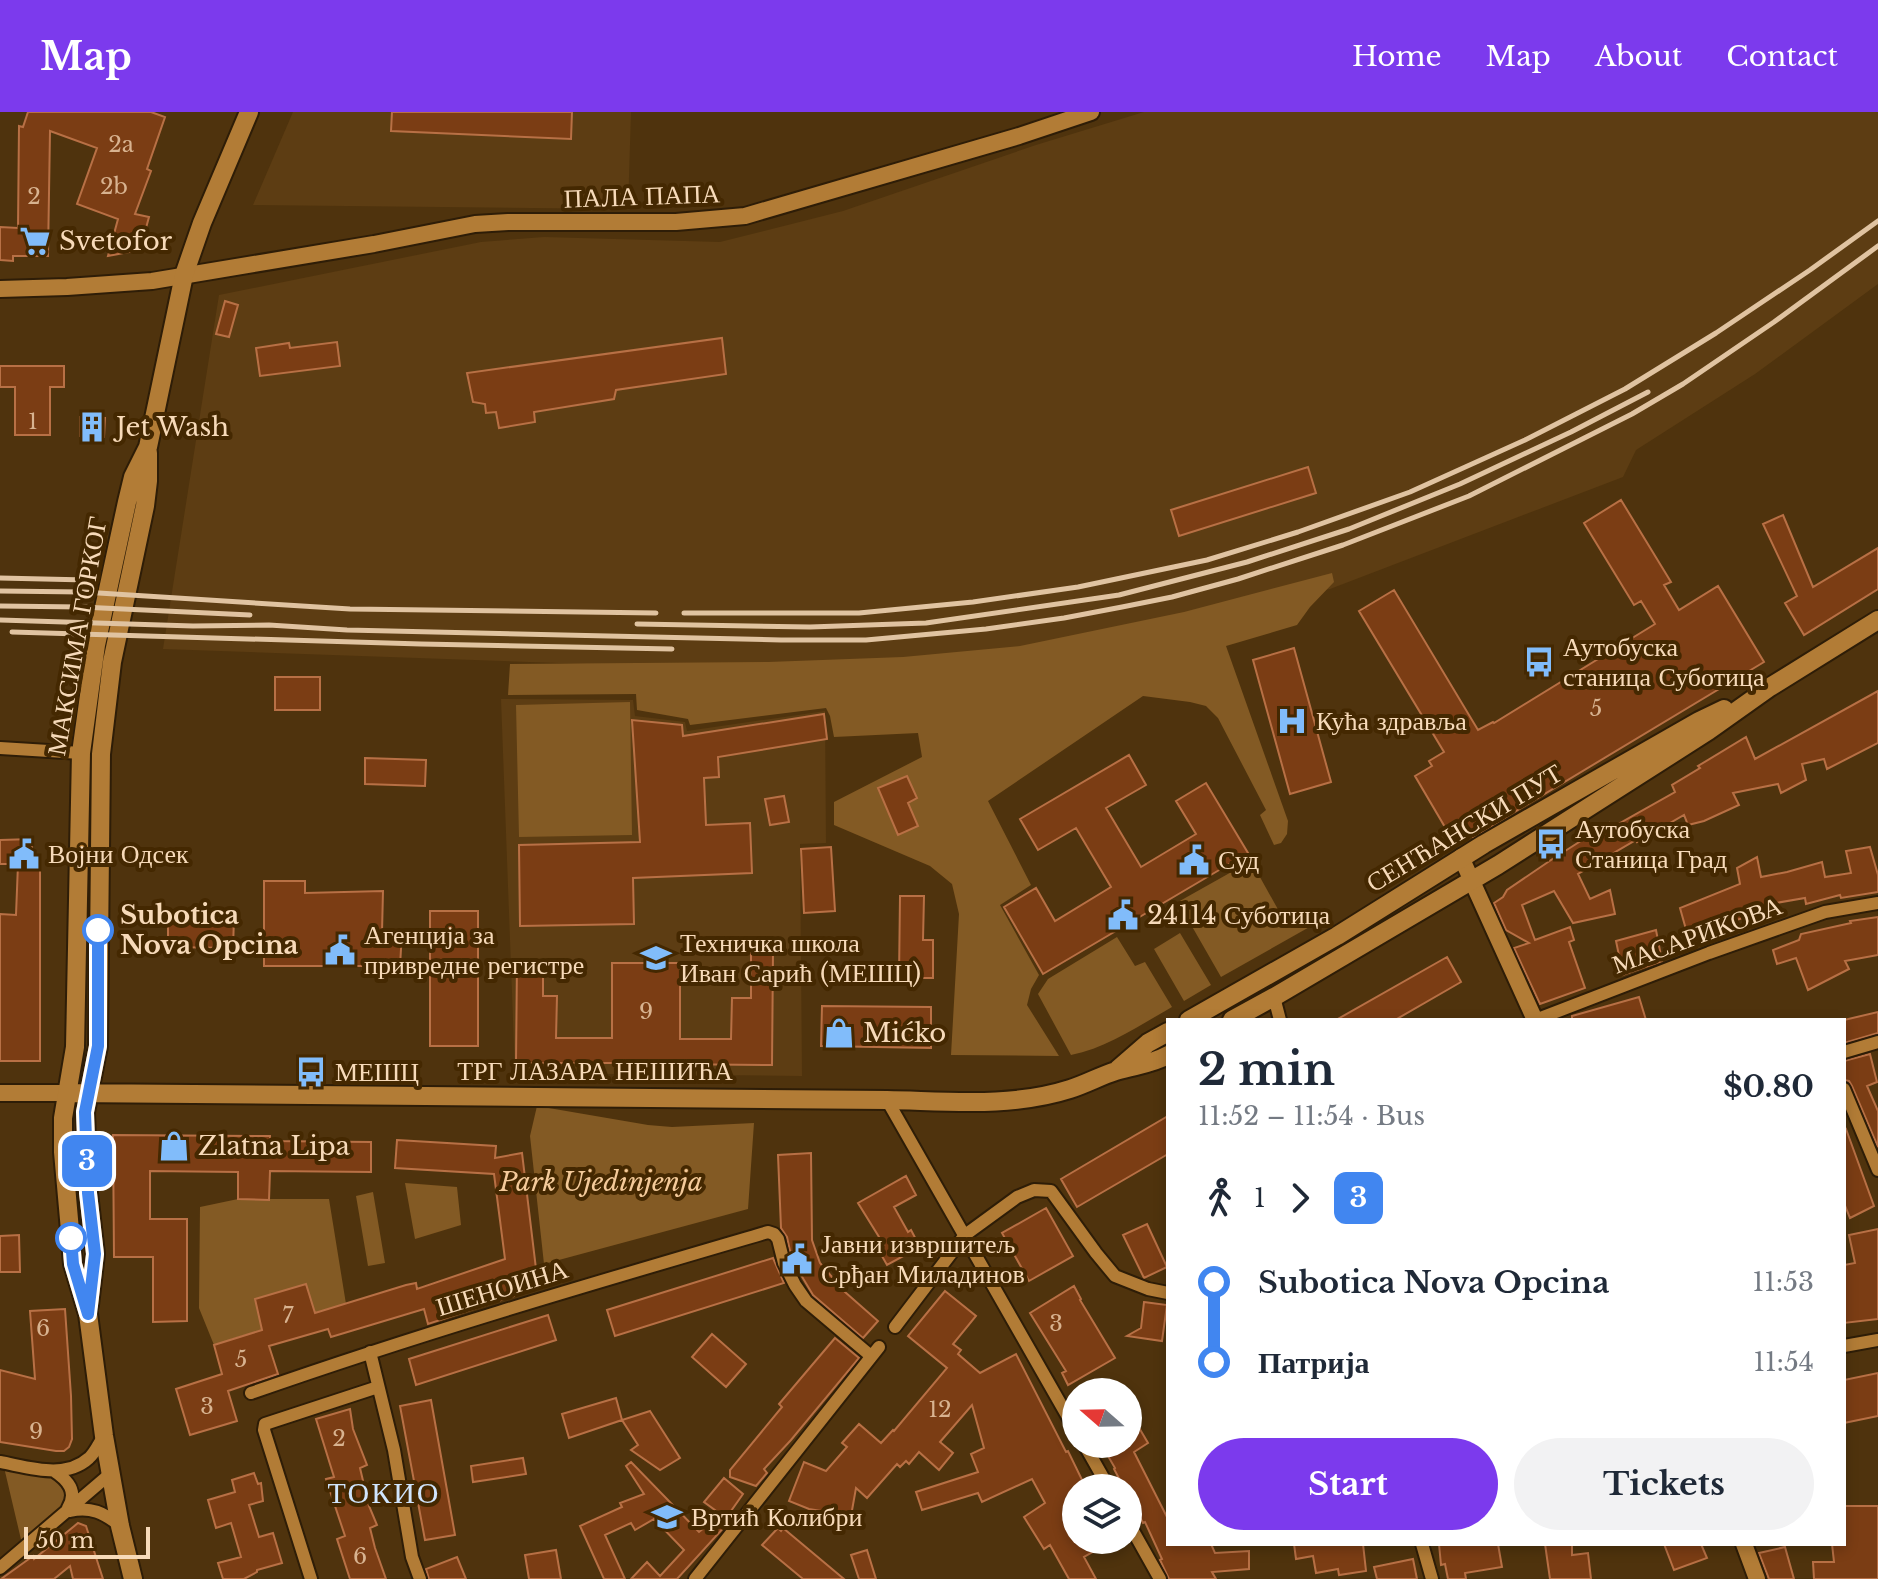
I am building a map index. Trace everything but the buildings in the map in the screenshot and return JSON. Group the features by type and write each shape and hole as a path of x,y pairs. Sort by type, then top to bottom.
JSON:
{"main road":[{"name":"МАКСИМА ГОРКОГ","path":"88,1314 95,1254 85,1130 88,1093 98,1046 101,754 112,662 145,506 148,447 184,275 202,223 249,112"},
{"name":"МАКСИМА ГОРКОГ","path":"133,1579 110,1474 88,1314 73,1264 62,1132 75,1047 81,753 96,645 127,502 133,477 148,447"},
{"name":"СЕНЋАНСКИ ПУТ","path":"1236,1018 1498,865 1878,620"},
{"name":"СЕНЋАНСКИ ПУТ","path":"1193,1018 1337,936 1461,857 1699,721 1770,687"},
{"path":"1116,1071 1148,1043 1166,1033"},
{"path":"1116,1071 1154,1063 1166,1056"},
{"name":"ТРГ ЛАЗАРА НЕШИЋА","path":"68,1093 981,1102 1024,1099 1069,1090 1116,1071"}],"street":[{"name":"ПАЛА ПАПА","path":"0,289 152,281 475,224 676,222 745,216 990,145 1091,112"},
{"path":"0,748 81,753"},
{"path":"1461,857 1534,1018"},
{"name":"МАСАРИКОВА","path":"1540,1018 1825,912 1878,903"},
{"path":"1274,997 1279,1018"},
{"path":"1846,1051 1878,1042"},
{"path":"0,1093 68,1093"},
{"path":"1846,1094 1878,1170"},
{"path":"887,1100 1062,1406"},
{"path":"895,1327 965,1235 1017,1197 1034,1190 1051,1191 1115,1276 1166,1293"},
{"name":"ШЕНОИНА","path":"251,1393 490,1313 768,1232 774,1234 784,1263 806,1301 875,1352 695,1579"},
{"path":"1846,1346 1878,1340"},
{"path":"370,1352 394,1450 412,1557 420,1579"},
{"path":"311,1579 264,1430 265,1424 378,1387"},
{"path":"0,1462 54,1471 70,1469 89,1458 104,1436"},
{"path":"54,1471 65,1478 73,1491 67,1511"},
{"path":"0,1568 110,1474"},
{"path":"67,1511 95,1510 120,1526"},
{"path":"1423,1546 1432,1579"},
{"path":"1745,1546 1757,1579"},
{"path":"1142,1547 1160,1579"}],"shaded area":[{"path":"293,112 631,112 628,209 253,205"},
{"path":"1144,112 1878,112 1878,284 1755,374 1636,450 1623,477 1330,589 1181,619 1106,641 817,672 163,649 219,295 481,242 544,237 720,242 843,211"},
{"name":"Техничка школа Иван Сарић (МЕШЦ)","path":"501,699 633,700 635,716 685,722 687,731 825,711 826,843 800,844 802,1076 515,1073"}],"green space":[{"path":"1332,573 1334,582 1297,625 1226,646 1288,821 1287,834 1281,843 1274,845 1260,815 1266,810 1218,718 1206,706 1190,702 1143,696 988,801 1031,885 1000,905 1039,975 1027,1005 1059,1056 951,1055 959,914 952,884 930,866 834,825 834,802 922,757 918,733 834,737 826,708 690,725 688,719 637,710 636,694 508,695 510,664 768,662 903,657 1020,646 1184,612"},
{"path":"630,702 632,835 519,837 516,705"},
{"path":"1251,861 1285,922 1305,911 1313,925 1221,977 1178,902"},
{"path":"1180,933 1211,985 1184,1001 1154,949"},
{"path":"1117,937 1135,966 1145,962 1172,1007 1110,1041 1071,1055 1038,994 1048,979"},
{"name":"Park Ujedinjenja","path":"537,1106 672,1127 754,1123 748,1209 544,1264 530,1136"},
{"path":"405,1183 457,1187 461,1225 415,1239"},
{"path":"373,1192 385,1263 368,1266 356,1196"},
{"path":"238,1199 329,1199 346,1304 231,1339 226,1346 224,1342 214,1345 199,1308 200,1207"},
{"path":"3,1463 54,1471 72,1502 23,1548"}],"railway":[{"path":"684,613 859,613 973,602 1078,587 1207,560 1298,532 1410,492 1525,440 1625,389 1716,333 1878,221"},
{"path":"0,620 866,640 986,629 1122,607 1238,579 1343,545 1469,496 1632,414 1683,384 1878,246"},
{"path":"637,624 810,627 926,623 1119,595 1247,562 1349,529 1460,484 1648,392"},
{"path":"0,578 87,580"},
{"path":"0,591 83,592 350,609 656,613"},
{"path":"0,606 250,615"},
{"path":"12,632 672,649"}],"bus line":[{"name":"3","path":"71,1238 73,1264 88,1314 95,1254 88,1193 85,1112 98,1046 98,930"}],"place":[{"name":"Svetofor","path":"35,241"},
{"name":"Jet Wash","path":"92,427"},
{"name":"Аутобуска станица Суботица","path":"1539,662"},
{"name":"Кућа здравља","path":"1292,721"},
{"name":"Аутобуска Станица Град","path":"1551,844"},
{"name":"Војни Одсек","path":"24,854"},
{"name":"Суд","path":"1194,860"},
{"name":"24114 Суботица","path":"1123,915"},
{"name":"Subotica Nova Opcina","path":"98,930"},
{"name":"Агенција за привредне регистре","path":"340,950"},
{"name":"Техничка школа Иван Сарић (МЕШЦ)","path":"656,958"},
{"name":"Mićko","path":"839,1033"},
{"name":"МЕШЦ","path":"311,1072"},
{"name":"Zlatna Lipa","path":"174,1146"},
{"name":"Јавни извршитељ Срђан Миладинов","path":"797,1259"},
{"name":"Вртић Колибри","path":"667,1517"}],"district":[{"name":"ТОКИО","path":"384,1493"}]}
